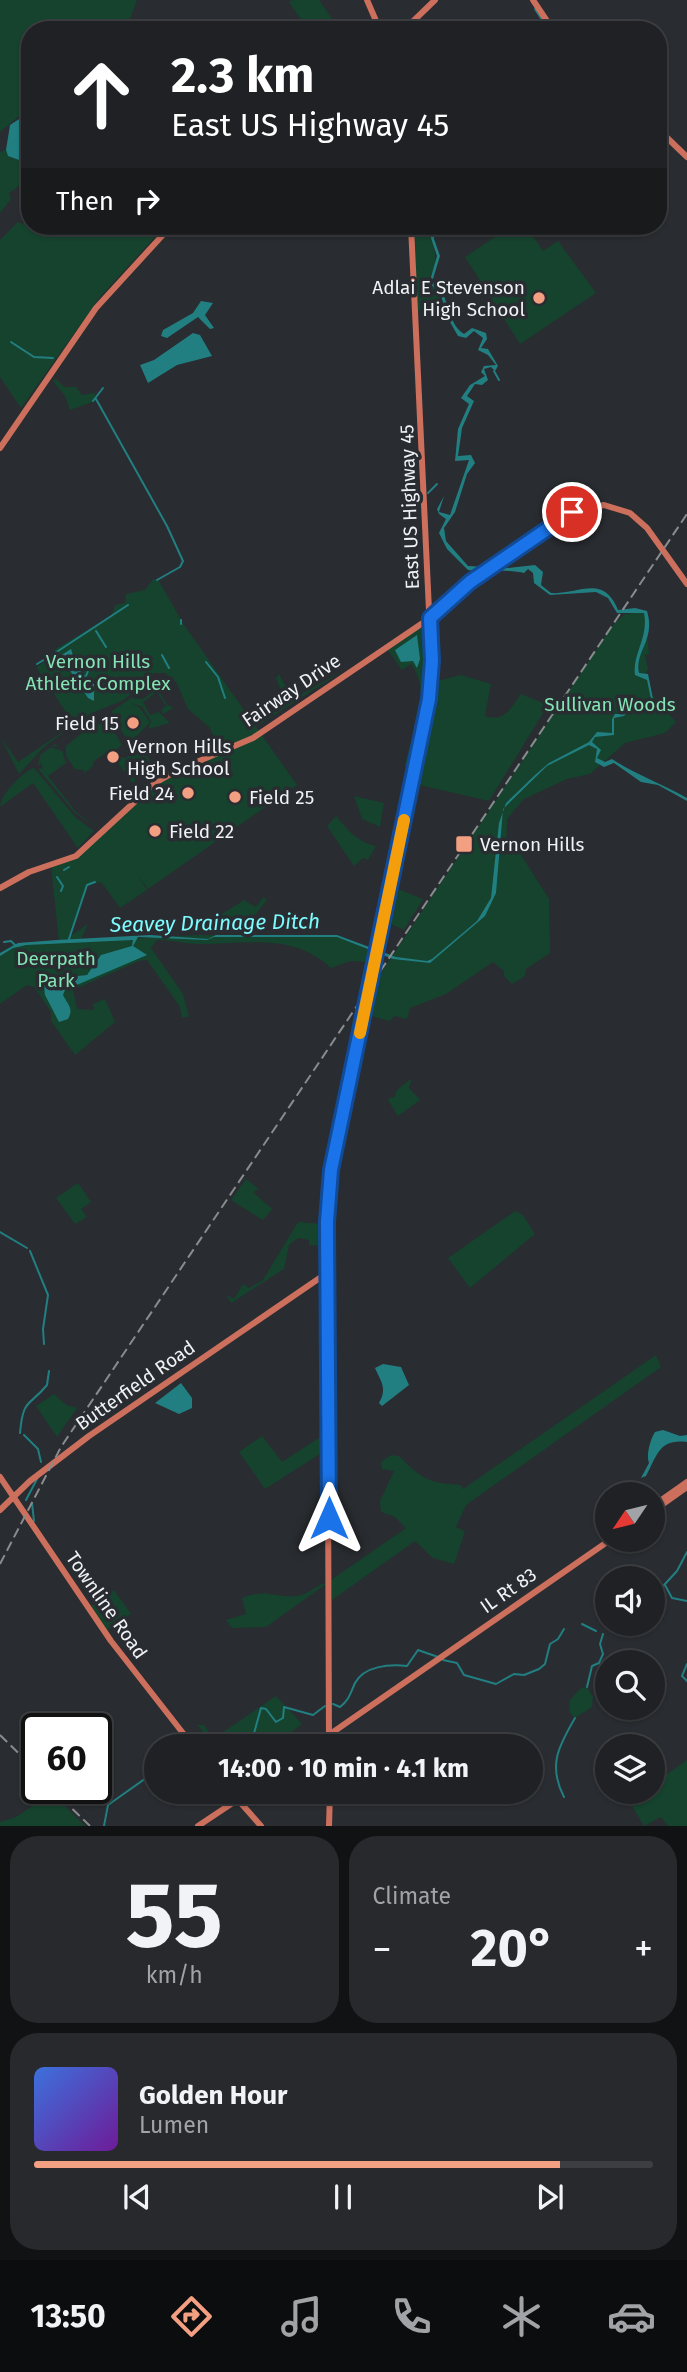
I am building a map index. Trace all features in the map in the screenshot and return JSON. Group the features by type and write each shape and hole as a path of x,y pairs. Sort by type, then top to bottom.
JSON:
{"main road":[{"path":"366,0 374,21"},
{"path":"535,0 549,21"},
{"path":"416,21 434,1"},
{"path":"667,140 687,159"},
{"path":"0,448 96,308 163,235"},
{"name":"East US Highway 45","path":"329,1720 328,1423 334,1420 328,1414 327,1275 331,1170 429,699 432,633 428,599 411,235"},
{"path":"430,616 492,565 572,512 589,506 615,506 643,522 687,583"},
{"path":"430,616 483,572"},
{"path":"428,599 434,605 446,601"},
{"name":"Fairway Drive","path":"0,888 22,875 66,859 85,848 155,783 178,770 247,742 430,616"},
{"name":"Fairway Drive","path":"66,859 150,783 177,768 247,739 430,616"},
{"path":"419,625 425,625 432,633"},
{"name":"Butterfield Road","path":"10,1495 68,1451 327,1275"},
{"name":"Townline Road","path":"0,1478 112,1648 180,1734"},
{"path":"665,1498 687,1482"},
{"name":"Townline Road","path":"0,1483 10,1495"},
{"path":"665,1503 687,1487"},
{"path":"0,1503 10,1495"},
{"path":"0,1510 10,1495"},
{"name":"IL Rt 83","path":"330,1734 595,1549"},
{"path":"329,1720 334,1727 342,1726"},
{"path":"329,1720 329,1734"},
{"path":"225,1808 227,1804"},
{"path":"198,1826 232,1804"},
{"path":"240,1804 259,1826"},
{"path":"330,1804 330,1826"}],"green space":[{"path":"0,0 137,0 129,21 21,21 21,114 0,132"},
{"path":"319,0 334,21 302,21 289,2"},
{"path":"6,150 8,156 19,160 21,184 9,193 11,199 0,213 0,152"},
{"path":"18,222 21,223 21,235 157,235 100,297 21,408 0,377 0,240"},
{"path":"414,235 432,235 435,260 428,280 441,292 440,298 417,312"},
{"path":"498,235 532,235 543,251 558,241 596,293 520,344 465,257"},
{"path":"56,379 64,387 76,387 82,395 95,393 95,401 70,410 65,396 53,381"},
{"path":"153,579 159,581 182,622 297,785 148,889 138,876 147,890 120,908 101,882 87,886 69,937 88,924 80,941 198,935 340,937 373,952 370,962 350,961 331,968 301,949 286,945 253,942 195,944 157,940 151,948 183,994 189,1017 182,1017 180,1007 147,960 139,961 73,990 77,1009 94,1010 93,1004 105,999 115,1022 75,1055 51,1021 51,1012 34,987 27,985 0,1004 0,954 12,945 59,942 51,866 71,859 161,781 220,752 210,728 188,709 176,682 165,673 154,673 124,700 92,713 74,724 36,667 55,656 54,650 112,615 115,605 125,603 126,594 145,590"},
{"name":"Sullivan Woods","path":"645,612 649,654 645,655 648,669 645,676 652,695 676,722 665,733 625,743 590,774 567,779 524,799 507,819 506,853 518,850 549,899 550,953 526,969 525,976 512,984 504,976 504,971 493,962 446,994 410,1008 407,1019 394,1016 390,1021 367,1015 373,985 613,625 625,614"},
{"path":"420,627 428,630 429,687 399,830 396,832 407,770 405,765 419,714 421,689 411,664 402,670 387,649"},
{"path":"344,670 259,725 248,713 257,720 278,704 285,692 281,691 276,678 279,674 289,693 283,704"},
{"path":"461,675 491,684 485,716 502,716 521,694 548,705 489,801 415,784 437,681"},
{"path":"157,688 167,705 174,708 163,714 161,710 166,706 157,692 143,702 150,715 159,712 170,723 148,729 151,721 142,707 132,703 140,708 150,722 135,738 127,740 112,716 112,711 131,698 143,699"},
{"path":"104,723 111,726 122,745 110,755 108,751 93,762 93,766 83,774 84,770 75,769 66,756 66,746 89,727"},
{"path":"74,724 43,748 19,774 0,736 18,762"},
{"path":"136,745 133,753 141,747 151,762 136,773 134,785 113,756 126,758 132,753 123,751 132,750 132,746"},
{"path":"51,747 62,751 66,763 48,776 76,812 99,829 75,813 39,770 43,769 41,763 38,766 40,755"},
{"path":"34,768 76,818 94,831 78,848 33,783 0,807 14,783"},
{"path":"354,796 384,803 380,827 362,819"},
{"path":"336,816 358,838 376,846 368,860 363,858 354,866 327,826"},
{"path":"393,887 423,899 404,930 386,922"},
{"path":"263,897 267,900 254,916 257,919 256,933 193,932 244,900 256,907"},
{"path":"412,1078 409,1088 420,1100 398,1116 388,1100 390,1097 394,1098 397,1090"},
{"path":"246,1179 259,1189 253,1192 272,1209 263,1220 231,1200"},
{"path":"78,1183 91,1202 81,1209 87,1217 75,1224 56,1198"},
{"path":"515,1211 523,1215 535,1234 470,1288 448,1258"},
{"path":"298,1222 322,1224 325,1246 309,1245 309,1240 298,1238 289,1245 284,1269 231,1303 226,1295 234,1299 243,1284 249,1288 263,1280"},
{"path":"656,1355 661,1367 466,1505 456,1527 465,1531 454,1564 433,1558 415,1541 332,1600 331,1580 406,1528 395,1517 381,1512 380,1501 394,1471 382,1469 381,1462 391,1455 399,1456 426,1478 461,1485 463,1489"},
{"path":"54,1394 66,1405 77,1408 57,1437 36,1406"},
{"path":"325,1434 326,1450 265,1489 239,1452 262,1436 282,1462"},
{"path":"326,1584 266,1627 232,1628 226,1620 246,1614 242,1598 265,1594 297,1596"},
{"path":"114,1590 131,1614 106,1631 90,1607"},
{"path":"587,1687 593,1697 592,1707 575,1718 569,1712 570,1700 581,1688"},
{"path":"276,1696 302,1724 289,1734 220,1734"},
{"path":"197,1725 204,1725 210,1734 205,1734"},
{"path":"687,1760 687,1826 668,1826 661,1817 644,1826 631,1804 665,1804 665,1776"},
{"path":"36,1804 63,1804 85,1826 0,1826 0,1822 16,1817"}],"water":[{"path":"21,118 21,163 8,156 6,150 10,125"},
{"path":"431,235 435,235 440,256 432,282 442,293 458,329 464,334 472,328 486,333 487,339 481,348 488,349 498,366 495,371 491,367 484,369 488,380 482,385 475,384 467,396 474,401 462,428 458,456 471,455 475,463 467,474 455,512 444,528 446,541 468,566 507,568 535,565 543,572 541,585 551,593 597,589 612,599 618,610 635,608 647,611 649,630 638,665 639,673 648,674 653,699 647,703 632,705 624,716 614,718 614,735 595,737 592,742 601,750 597,758 605,762 612,759 687,798 687,801 658,785 641,782 614,763 604,767 595,762 597,749 589,745 547,766 504,808 506,803 549,763 589,742 597,732 612,733 612,719 615,714 624,714 631,703 651,699 647,680 635,675 644,630 644,613 617,613 608,598 596,592 550,595 534,583 533,573 528,569 524,573 468,570 447,549 439,533 446,519 439,514 437,509 444,496 439,512 450,515 469,460 455,461 458,429 469,404 461,398 470,385 485,376 481,372 484,366 496,365 488,355 478,350 483,338 474,331 466,338 458,336 446,315 440,291 429,284 437,256"},
{"path":"201,301 213,303 205,315 214,328 210,329 198,317 167,338 161,336 163,330 193,313"},
{"path":"193,333 200,335 212,356 177,365 148,383 140,365 154,360"},
{"path":"417,635 420,659 417,668 413,661 401,662 395,650"},
{"path":"71,649 77,668 94,684 94,701 88,698 71,672 60,664 60,656"},
{"path":"503,812 496,893 485,916 430,963 393,959 337,937 214,937 207,940 138,937 133,946 147,955 65,990 63,995 70,1012 68,1019 59,1022 45,995 44,986 60,978 87,975 101,955 132,946 133,940 26,945 13,948 0,956 0,953 18,943 57,940 150,935 208,939 216,935 337,935 396,957 427,961 477,921 491,898 499,823"},
{"path":"383,1364 401,1367 409,1385 382,1406 379,1403 383,1393 382,1384 375,1368"},
{"path":"181,1383 192,1398 192,1408 179,1414 155,1403"},
{"path":"663,1430 680,1436 687,1435 687,1442 665,1446 646,1476 641,1478 649,1463 648,1452 653,1435"}],"waterway":[{"path":"535,9 543,21"},
{"path":"11,342 34,357 53,358"},
{"path":"494,371 499,380"},
{"path":"93,401 103,388"},
{"path":"96,399 167,526 183,561 180,567 157,580"},
{"path":"428,493 437,484"},
{"path":"55,653 128,605"},
{"path":"96,631 106,647"},
{"path":"37,664 52,655"},
{"path":"162,655 169,668"},
{"path":"206,662 218,677 225,698"},
{"path":"86,676 88,671"},
{"path":"64,870 69,867"},
{"path":"57,877 63,886 61,891"},
{"path":"68,942 87,885 95,882"},
{"path":"4,942 11,941 15,945"},
{"path":"0,1232 27,1248"},
{"path":"30,1251 48,1295 43,1329 44,1344"},
{"path":"20,1433 25,1408 47,1385 49,1371"},
{"path":"24,1435 38,1449 41,1462"},
{"path":"26,1500 37,1479"},
{"path":"32,1503 34,1521"},
{"path":"665,1584 677,1571 687,1552"},
{"path":"665,1585 672,1598 687,1601"},
{"path":"582,1624 595,1630"},
{"path":"443,1660 457,1663 464,1675 496,1684 514,1674 524,1675 539,1669 545,1664 550,1644 558,1639 564,1629"},
{"path":"587,1687 592,1666 599,1663 603,1654 600,1644 602,1636"},
{"path":"333,1704 340,1707 364,1673 385,1666 407,1666 418,1650 438,1657"},
{"path":"687,1664 682,1676 687,1681"},
{"path":"254,1734 261,1708 266,1709 276,1722 283,1718 284,1707 313,1715 325,1706"},
{"path":"564,1797 557,1776 557,1757 575,1718"},
{"path":"104,1826 108,1805 144,1780"}],"railway":[{"path":"0,1564 61,1447 687,514"},
{"path":"0,1735 21,1755"},
{"path":"67,1804 90,1826"}],"slow traffic":[{"path":"360,1033 404,820"}],"place":[{"name":"Adlai E Stevenson High School","path":"539,298"},
{"name":"Field 15","path":"133,723"},
{"name":"Vernon Hills High School","path":"113,757"},
{"name":"Field 24","path":"188,793"},
{"name":"Field 25","path":"235,797"},
{"name":"Field 22","path":"155,831"},
{"name":"Vernon Hills","path":"464,844"}],"route":[{"path":"329,1518 327,1209 331,1170 429,699 433,644 430,618 470,582 572,512"}],"park label":[{"name":"Vernon Hills Athletic Complex","path":"98,672"},
{"name":"Deerpath Park","path":"56,969"}],"water label":[{"name":"Seavey Drainage Ditch","path":"215,923"}]}
